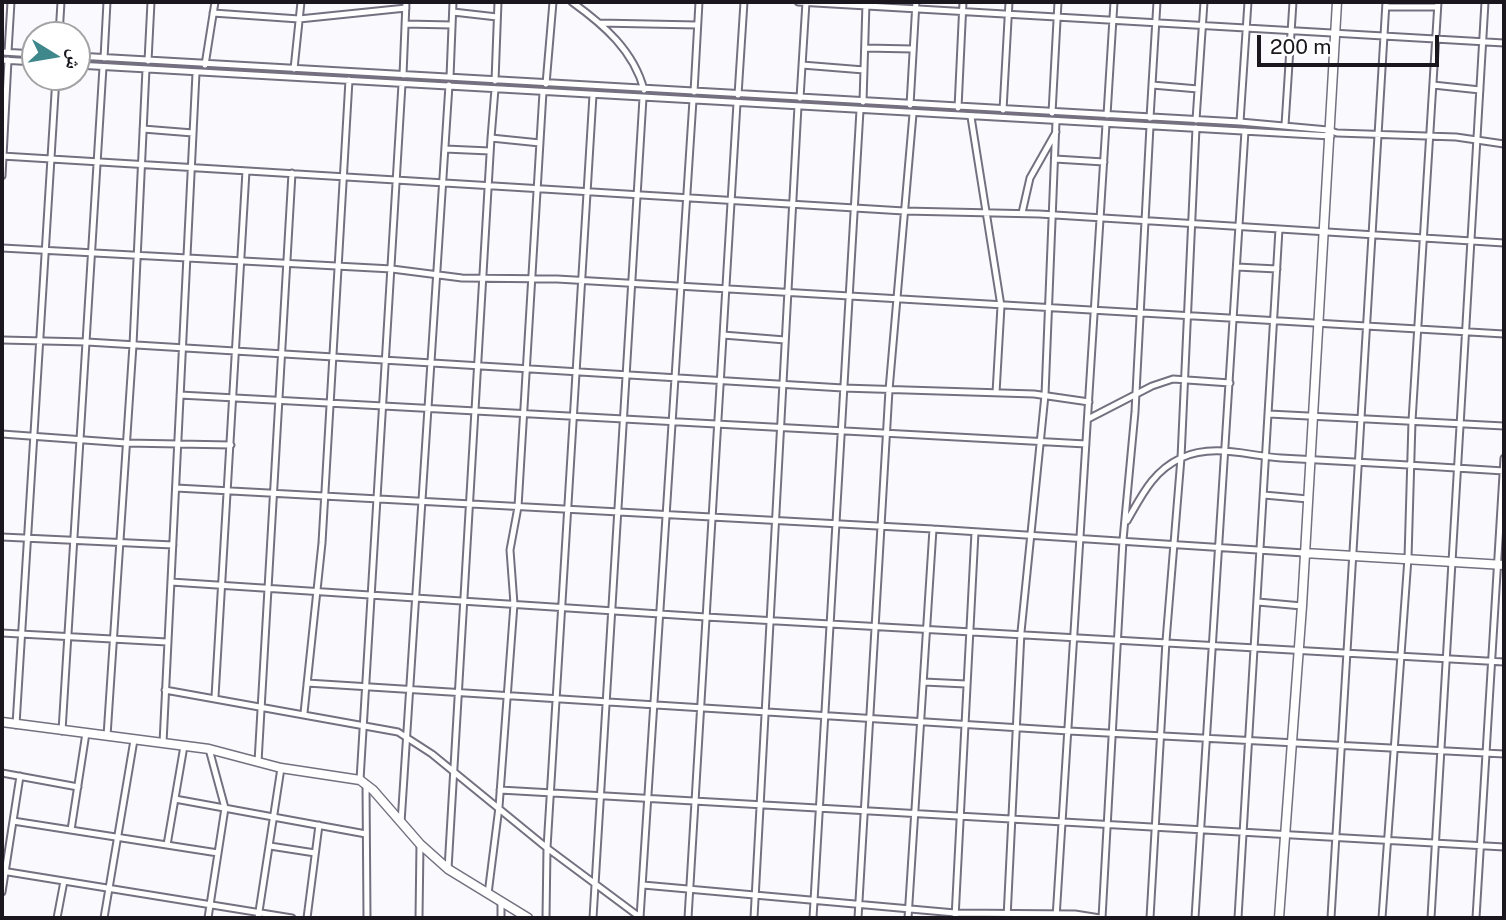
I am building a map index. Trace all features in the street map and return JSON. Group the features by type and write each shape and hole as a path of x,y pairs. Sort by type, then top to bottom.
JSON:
{"street":[{"path":"5,52 11,2"},
{"path":"60,21 61,2"},
{"path":"104,58 107,2"},
{"path":"148,61 152,2"},
{"path":"205,65 215,2"},
{"path":"294,69 300,2"},
{"path":"450,77 453,2"},
{"path":"495,80 498,2"},
{"path":"546,84 553,2"},
{"path":"572,2 598,23 636,64 644,90"},
{"path":"694,92 699,2"},
{"path":"738,95 744,2"},
{"path":"797,2 915,5 1203,26 1504,43"},
{"path":"800,98 806,2"},
{"path":"958,108 964,2"},
{"path":"1003,110 1009,2"},
{"path":"1052,113 1058,2"},
{"path":"1107,115 1114,2"},
{"path":"1150,118 1157,2"},
{"path":"1196,120 1204,2"},
{"path":"1240,122 1248,2"},
{"path":"1285,125 1293,2"},
{"path":"1279,918 1302,606 1337,2"},
{"path":"1431,918 1485,2"},
{"path":"863,102 866,3"},
{"path":"1331,918 1386,4 1438,4 1412,421 1408,558 1382,918"},
{"path":"213,13 299,19 406,5 403,75"},
{"path":"909,105 915,5"},
{"path":"453,12 497,17"},
{"path":"598,23 697,25"},
{"path":"405,24 452,25"},
{"path":"865,48 913,50"},
{"path":"91,57 1240,122 1285,125 1331,133"},
{"path":"2,176 5,60"},
{"path":"802,65 864,70"},
{"path":"91,66 971,117 1245,131 1430,136 1504,144"},
{"path":"62,730 103,67"},
{"path":"107,736 133,345 146,69"},
{"path":"163,743 196,73"},
{"path":"304,713 323,495 349,80"},
{"path":"367,918 363,723 402,84"},
{"path":"401,825 439,274 449,85"},
{"path":"1152,85 1198,89"},
{"path":"1433,85 1480,90"},
{"path":"448,869 495,89"},
{"path":"16,725 24,634 27,539 36,437 55,91"},
{"path":"488,895 499,807 514,604 509,563 518,507 542,92"},
{"path":"546,918 547,848 593,95"},
{"path":"593,918 597,887 611,610 643,98"},
{"path":"641,918 679,287 693,100"},
{"path":"688,918 737,103"},
{"path":"754,918 773,522 798,106"},
{"path":"813,918 860,110"},
{"path":"858,918 889,390 914,114"},
{"path":"971,117 1001,306 996,393"},
{"path":"1007,916 1021,632 1045,395 1056,121"},
{"path":"1056,917 1106,124"},
{"path":"643,886 955,915 1056,917 1085,914 1101,918 1124,540 1136,393 1150,126"},
{"path":"1150,918 1166,641 1181,458 1196,128"},
{"path":"143,129 193,133"},
{"path":"1195,918 1245,131"},
{"path":"1022,213 1030,178 1056,132"},
{"path":"491,138 540,143"},
{"path":"445,149 490,151"},
{"path":"2,156 904,211 1022,213 1504,243"},
{"path":"1055,159 1104,162"},
{"path":"215,697 246,171"},
{"path":"258,762 292,173"},
{"path":"1238,918 1279,229"},
{"path":"2,248 392,269 482,278 583,280 1504,334"},
{"path":"1237,267 1277,269"},
{"path":"723,335 785,340"},
{"path":"2,340 87,342 843,388 1045,395 1089,402"},
{"path":"1088,419 1164,381 1183,378 1230,383"},
{"path":"180,395 1086,444"},
{"path":"1269,414 1504,426"},
{"path":"2,434 126,443 231,445"},
{"path":"1126,522 1151,480 1181,458 1226,450 1266,457 1504,471"},
{"path":"1476,918 1492,661 1501,565 1504,458"},
{"path":"176,488 1124,540 1501,565"},
{"path":"1264,495 1308,499"},
{"path":"908,918 933,529"},
{"path":"955,915 975,532"},
{"path":"2,537 173,545"},
{"path":"171,582 706,617 1021,632 1504,662"},
{"path":"1258,602 1302,606"},
{"path":"2,633 167,642"},
{"path":"924,682 966,684"},
{"path":"307,684 1069,732 1160,734 1504,754"},
{"path":"165,690 363,723 398,732 499,807 597,887 641,918"},
{"path":"2,722 209,749 281,768 363,782 401,825 448,869 528,918"},
{"path":"71,830 86,733"},
{"path":"104,918 134,740"},
{"path":"167,845 184,746"},
{"path":"208,918 225,808 209,749"},
{"path":"258,918 281,768"},
{"path":"2,773 78,787"},
{"path":"2,891 3,871 20,776"},
{"path":"500,790 1504,847"},
{"path":"174,799 366,834"},
{"path":"13,821 218,853"},
{"path":"307,918 320,825"},
{"path":"418,918 420,844"},
{"path":"270,846 316,853"},
{"path":"3,871 292,918"},
{"path":"57,918 64,881"},
{"path":"501,903 501,918"}]}
